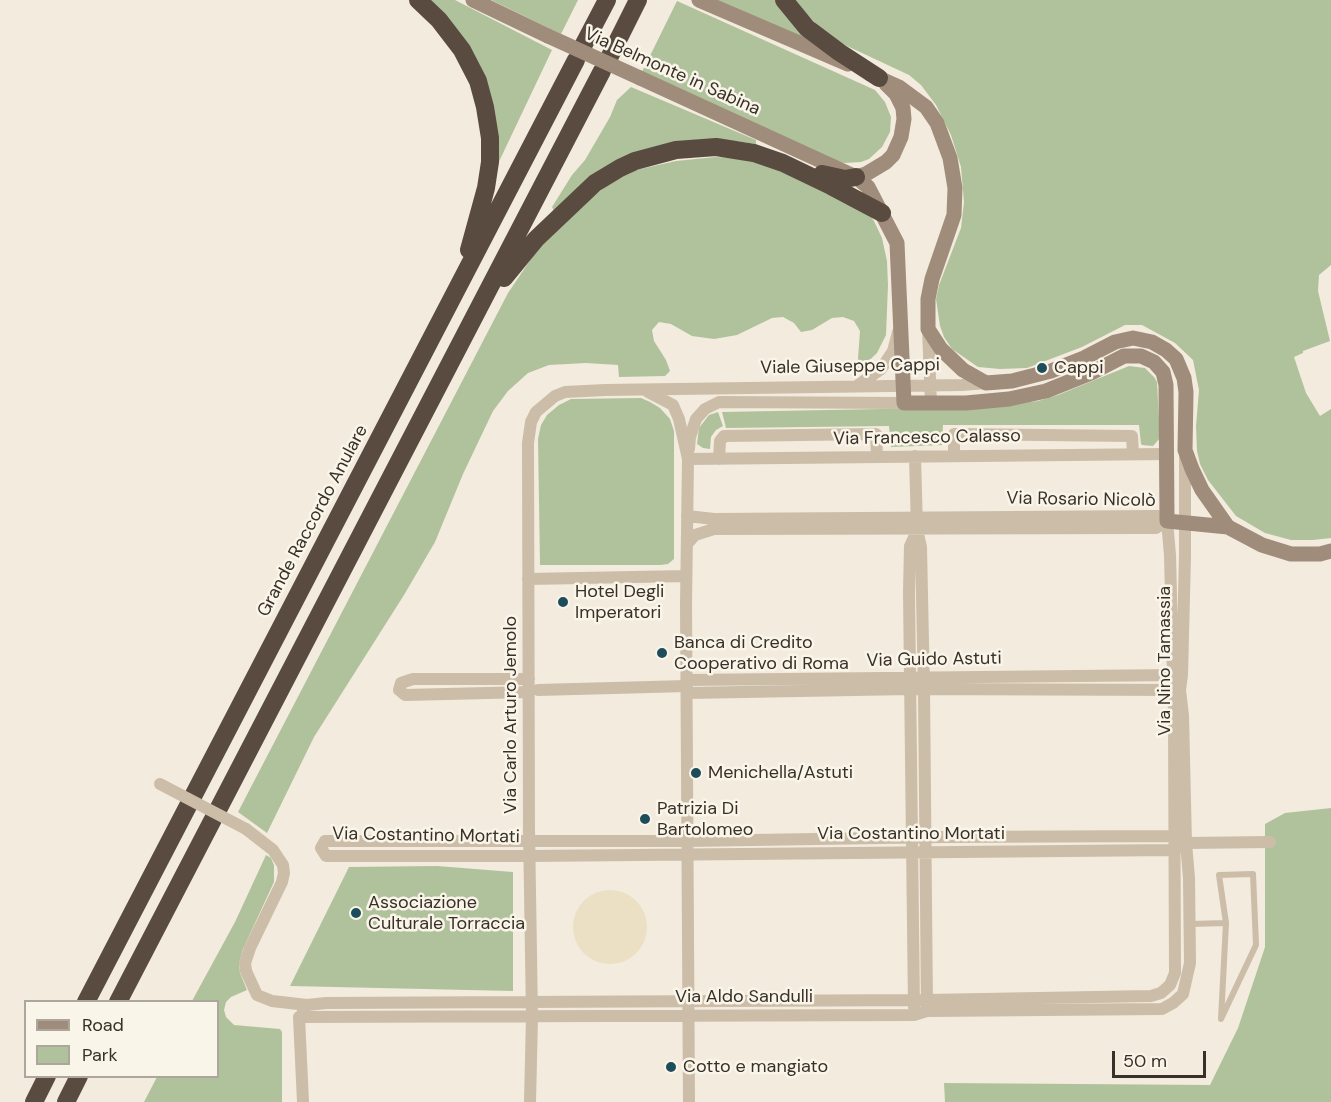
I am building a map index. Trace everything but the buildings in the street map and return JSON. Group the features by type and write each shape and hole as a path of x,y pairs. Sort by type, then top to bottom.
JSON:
{"highway":[{"path":"418,0 451,33 468,60 480,87 488,120 489,170 477,221 456,291"},
{"name":"Grande Raccordo Anulare","path":"87,1000 607,0"},
{"path":"119,1000 638,0"},
{"path":"784,0 807,28 879,78"},
{"path":"467,331 511,268 536,238 595,183 620,168 667,152 716,147 743,150 835,177 845,179 856,177"},
{"path":"783,163 882,213"},
{"path":"34,1102 46,1078"},
{"path":"66,1102 78,1078"}],"street":[{"name":"Via Belmonte in Sabina","path":"473,0 856,177 868,187 897,243 900,325 893,351 881,369 857,386"},
{"path":"699,0 879,78 915,97 931,112 945,140 954,172 956,201 930,289 927,307 932,403"},
{"path":"856,177 886,162 893,155 901,137 904,119 901,103 892,90 879,78"},
{"path":"900,325 904,403"},
{"path":"928,329 951,360 963,370 986,382"},
{"name":"Viale Giuseppe Cappi","path":"544,404 565,392 930,385 1012,381 1051,371 1115,342 1133,338 1152,342"},
{"name":"Via Nino Tamassia","path":"1152,342 1176,359 1184,378 1186,392 1185,522 1176,690 1173,836 1175,973 1170,985 1161,993"},
{"name":"Viale Giuseppe Cappi","path":"688,459 690,437 696,419 705,410 719,402 966,403 1008,399 1046,391 1091,373 1124,356 1141,356 1154,362"},
{"name":"Via Nino Tamassia","path":"1154,362 1162,372 1166,385 1167,521 1177,675"},
{"path":"644,390 673,405 679,419 688,459 686,576 689,1102"},
{"name":"Via Carlo Arturo Jemolo","path":"530,1102 532,687 528,579 528,443 531,422 536,412 544,404"},
{"path":"719,459 720,441 724,436 876,434 877,456"},
{"path":"954,456 954,434 1132,436 1133,454"},
{"path":"1185,450 1202,490 1228,527"},
{"name":"Via Francesco Calasso","path":"688,459 1167,454"},
{"path":"914,1015 916,848 924,838 921,547 917,523 915,456"},
{"name":"Via Rosario Nicolò","path":"687,516 714,519 1156,528 1167,521"},
{"path":"1167,521 1228,527 1276,551 1306,555 1331,551"},
{"path":"917,523 910,546 910,684 916,848 927,1006"},
{"name":"Via Rosario Nicolò","path":"687,544 700,532 714,529 917,523"},
{"path":"528,579 686,576"},
{"name":"Via Guido Astuti","path":"924,684 1177,675"},
{"path":"413,679 532,687 405,695 399,690 402,683 413,679"},
{"name":"Via Guido Astuti","path":"532,687 924,684 1176,690"},
{"name":"Via Nino Tamassia","path":"1176,690 1183,716 1189,924 1190,963 1184,994"},
{"name":"Via Aldo Sandulli","path":"160,784 246,829 273,850 283,865 282,882 245,963 250,982 257,995 272,1001 307,1005 326,1003 914,1000 927,1006 1162,1009 1184,994"},
{"name":"Via Costantino Mortati","path":"924,838 1173,836 1186,843"},
{"name":"Via Costantino Mortati","path":"688,848 530,856 326,856 321,848 325,841 530,842 688,848 1173,850 1186,843"},
{"path":"1186,843 1270,842"},
{"name":"Via Aldo Sandulli","path":"299,1017 914,1015 927,1006 1152,996 1161,993"},
{"path":"303,1102 299,1017 307,1005"}],"lane":[{"path":"1253,874 1256,945 1221,1019 1225,947 1226,923 1219,875 1253,874"},
{"path":"1189,924 1226,923"}],"green space":[{"path":"429,0 455,0 552,50 495,170 494,133"},
{"path":"491,0 578,0 561,34"},
{"path":"717,0 775,0 781,10 817,44"},
{"path":"793,0 1331,0 1331,265 1319,275 1318,291 1330,341 1303,351 1294,357 1306,393 1320,416 1331,409 1331,538 1291,540 1265,533 1236,516 1208,480 1200,464 1196,426 1199,390 1193,360 1175,343 1142,325 1125,325 1082,347 1027,368 978,367 952,349 940,326 936,299 939,285 961,228 964,202 961,167 951,135 936,105 921,85 909,75 830,38"},
{"path":"677,1 875,90 885,102 891,117 890,132 882,147 869,159 861,162 836,161 642,72"},
{"path":"631,87 756,140 756,144 736,141 674,145 554,211 552,207 572,175 585,160 610,117 617,100"},
{"path":"715,157 741,158 761,163 842,198 870,215 882,238 887,261 886,335 877,353 857,372 860,331 854,321 843,317 832,318 812,330 801,332 794,323 783,317 772,318 737,335 714,339 692,336 671,324 659,322 652,330 654,341 670,371 665,376 619,377 618,365 586,363 549,365 528,373 508,391 493,411 463,474 435,542 314,737 267,833 238,812 508,293 539,247 564,219 606,186 636,170 676,161"},
{"path":"1129,366 1145,368 1157,382 1160,438 1153,446 1141,444 1139,425 943,425 942,445 891,447 889,426 726,428 722,412 987,407 1038,401"},
{"path":"641,398 660,408 670,419 674,431 674,559 668,564 661,565 540,565 538,439 541,425 547,415 571,399"},
{"path":"718,412 723,426 711,437 710,449 703,448 697,444 699,428 709,415"},
{"path":"1331,808 1331,1102 945,1102 944,1083 1210,1085 1238,1028 1265,947 1265,824 1285,813"},
{"path":"266,855 271,858 274,865 274,882 243,949 239,963 240,973 247,990 231,997 226,1002 224,1010 226,1017 234,1025 280,1029 282,1032 282,1102 144,1102 156,1078 219,1078 219,1000 193,1000 235,922"},
{"path":"437,866 513,872 513,991 290,986 349,867"}],"shaded area":[{"path":"610,890 631,896 641,906 647,927 641,948 631,958 610,964 589,958 579,948 573,927 579,906 589,896"}],"place":[{"name":"Cappi","path":"1042,368"},
{"name":"Hotel Degli Imperatori","path":"563,602"},
{"name":"Banca di Credito Cooperativo di Roma","path":"662,653"},
{"name":"Menichella/Astuti","path":"696,773"},
{"name":"Patrizia Di Bartolomeo","path":"645,819"},
{"name":"Associazione Culturale Torraccia","path":"356,913"},
{"name":"Cotto e mangiato","path":"671,1067"}]}
